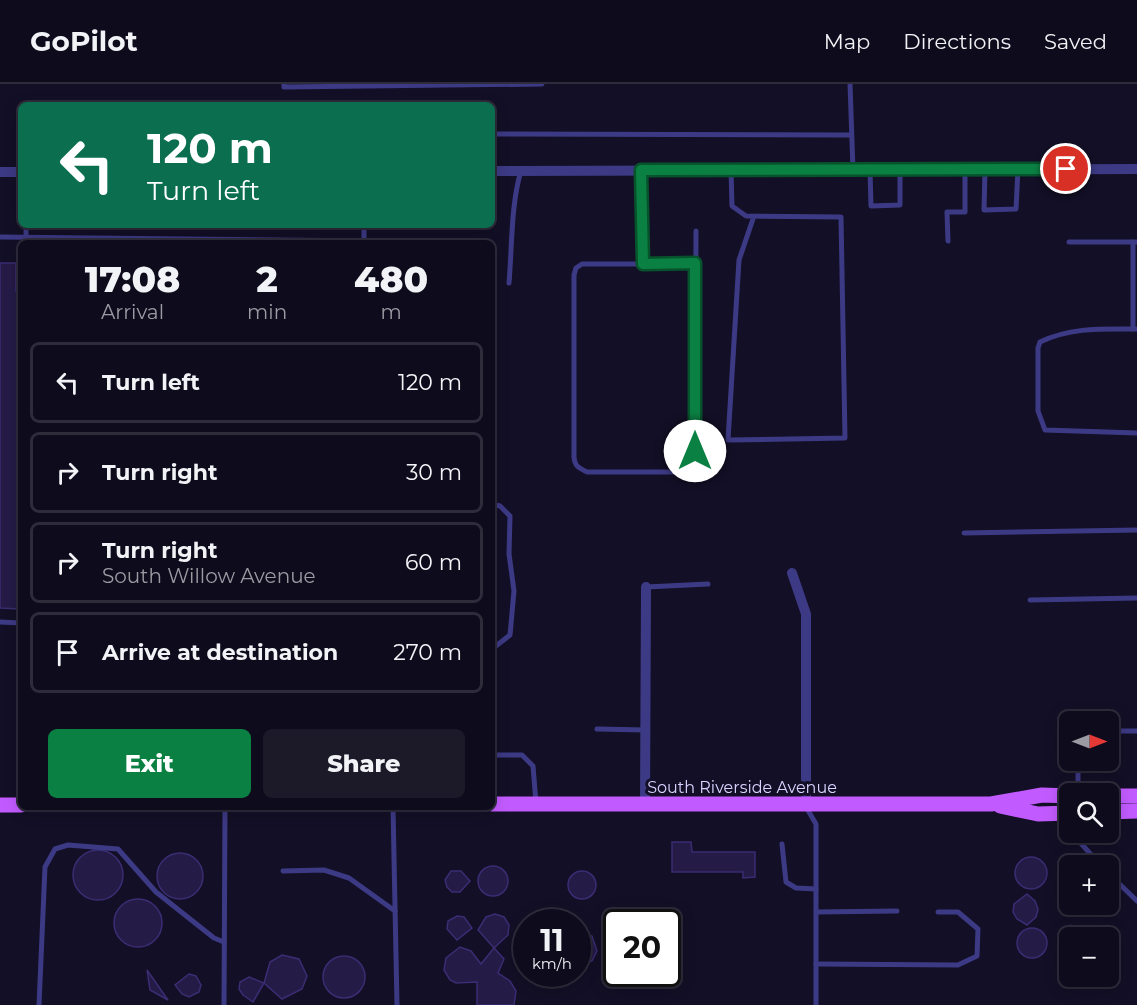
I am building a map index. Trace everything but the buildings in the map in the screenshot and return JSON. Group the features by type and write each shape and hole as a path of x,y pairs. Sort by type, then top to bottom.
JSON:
{"main road":[{"name":"South Riverside Avenue","path":"495,804 645,806 991,804 1042,795 1059,796"},
{"path":"1119,796 1137,796"},
{"name":"South Riverside Avenue","path":"991,804 1059,816"},
{"path":"0,805 18,805"},
{"path":"1119,812 1137,811"}],"street":[{"path":"495,171 1137,169"},
{"path":"0,172 18,172"},
{"path":"792,573 806,614 806,805"},
{"path":"645,806 646,587"}],"lane":[{"path":"284,84 284,87 542,84"},
{"path":"850,84 853,170"},
{"path":"495,134 851,135"},
{"path":"948,241 947,212 966,212 965,169"},
{"path":"985,169 984,210 1016,209 1018,169"},
{"path":"641,170 643,264"},
{"path":"731,170 732,206 746,216 754,216 841,217 845,438 728,440 739,260 754,216"},
{"path":"870,170 871,206 900,205 900,170"},
{"path":"508,283 515,219 514,192 521,171"},
{"path":"26,228 26,237"},
{"path":"695,263 582,264 576,268 574,275 574,457 575,465 587,472 681,472 692,462 695,451 696,231"},
{"path":"0,237 280,240"},
{"path":"1069,242 1135,242 1135,329 1076,330 1040,342 1038,411 1043,427 1048,432 1137,433"},
{"path":"495,505 500,506 510,516 509,554 514,591 510,635 495,647"},
{"path":"964,533 1137,530"},
{"path":"646,587 708,584"},
{"path":"1030,600 1137,598"},
{"path":"0,622 18,623"},
{"path":"597,729 645,730"},
{"path":"1119,731 1137,731"},
{"path":"495,755 522,754 533,766 536,805"},
{"path":"806,805 816,824 816,1005"},
{"path":"224,1005 225,810"},
{"path":"393,810 397,1005"},
{"path":"1081,843 1091,855"},
{"path":"782,844 786,882 796,888 816,889"},
{"path":"39,1005 45,867 55,849 68,845 118,849 156,892 214,938 224,942"},
{"path":"283,871 324,870 349,878 395,911"},
{"path":"1119,884 1137,901"},
{"path":"816,912 897,911"},
{"path":"816,964 958,965 977,956 978,929 958,912 938,912"}],"route":[{"path":"695,451 695,263 643,264 641,170 1066,169"}]}
